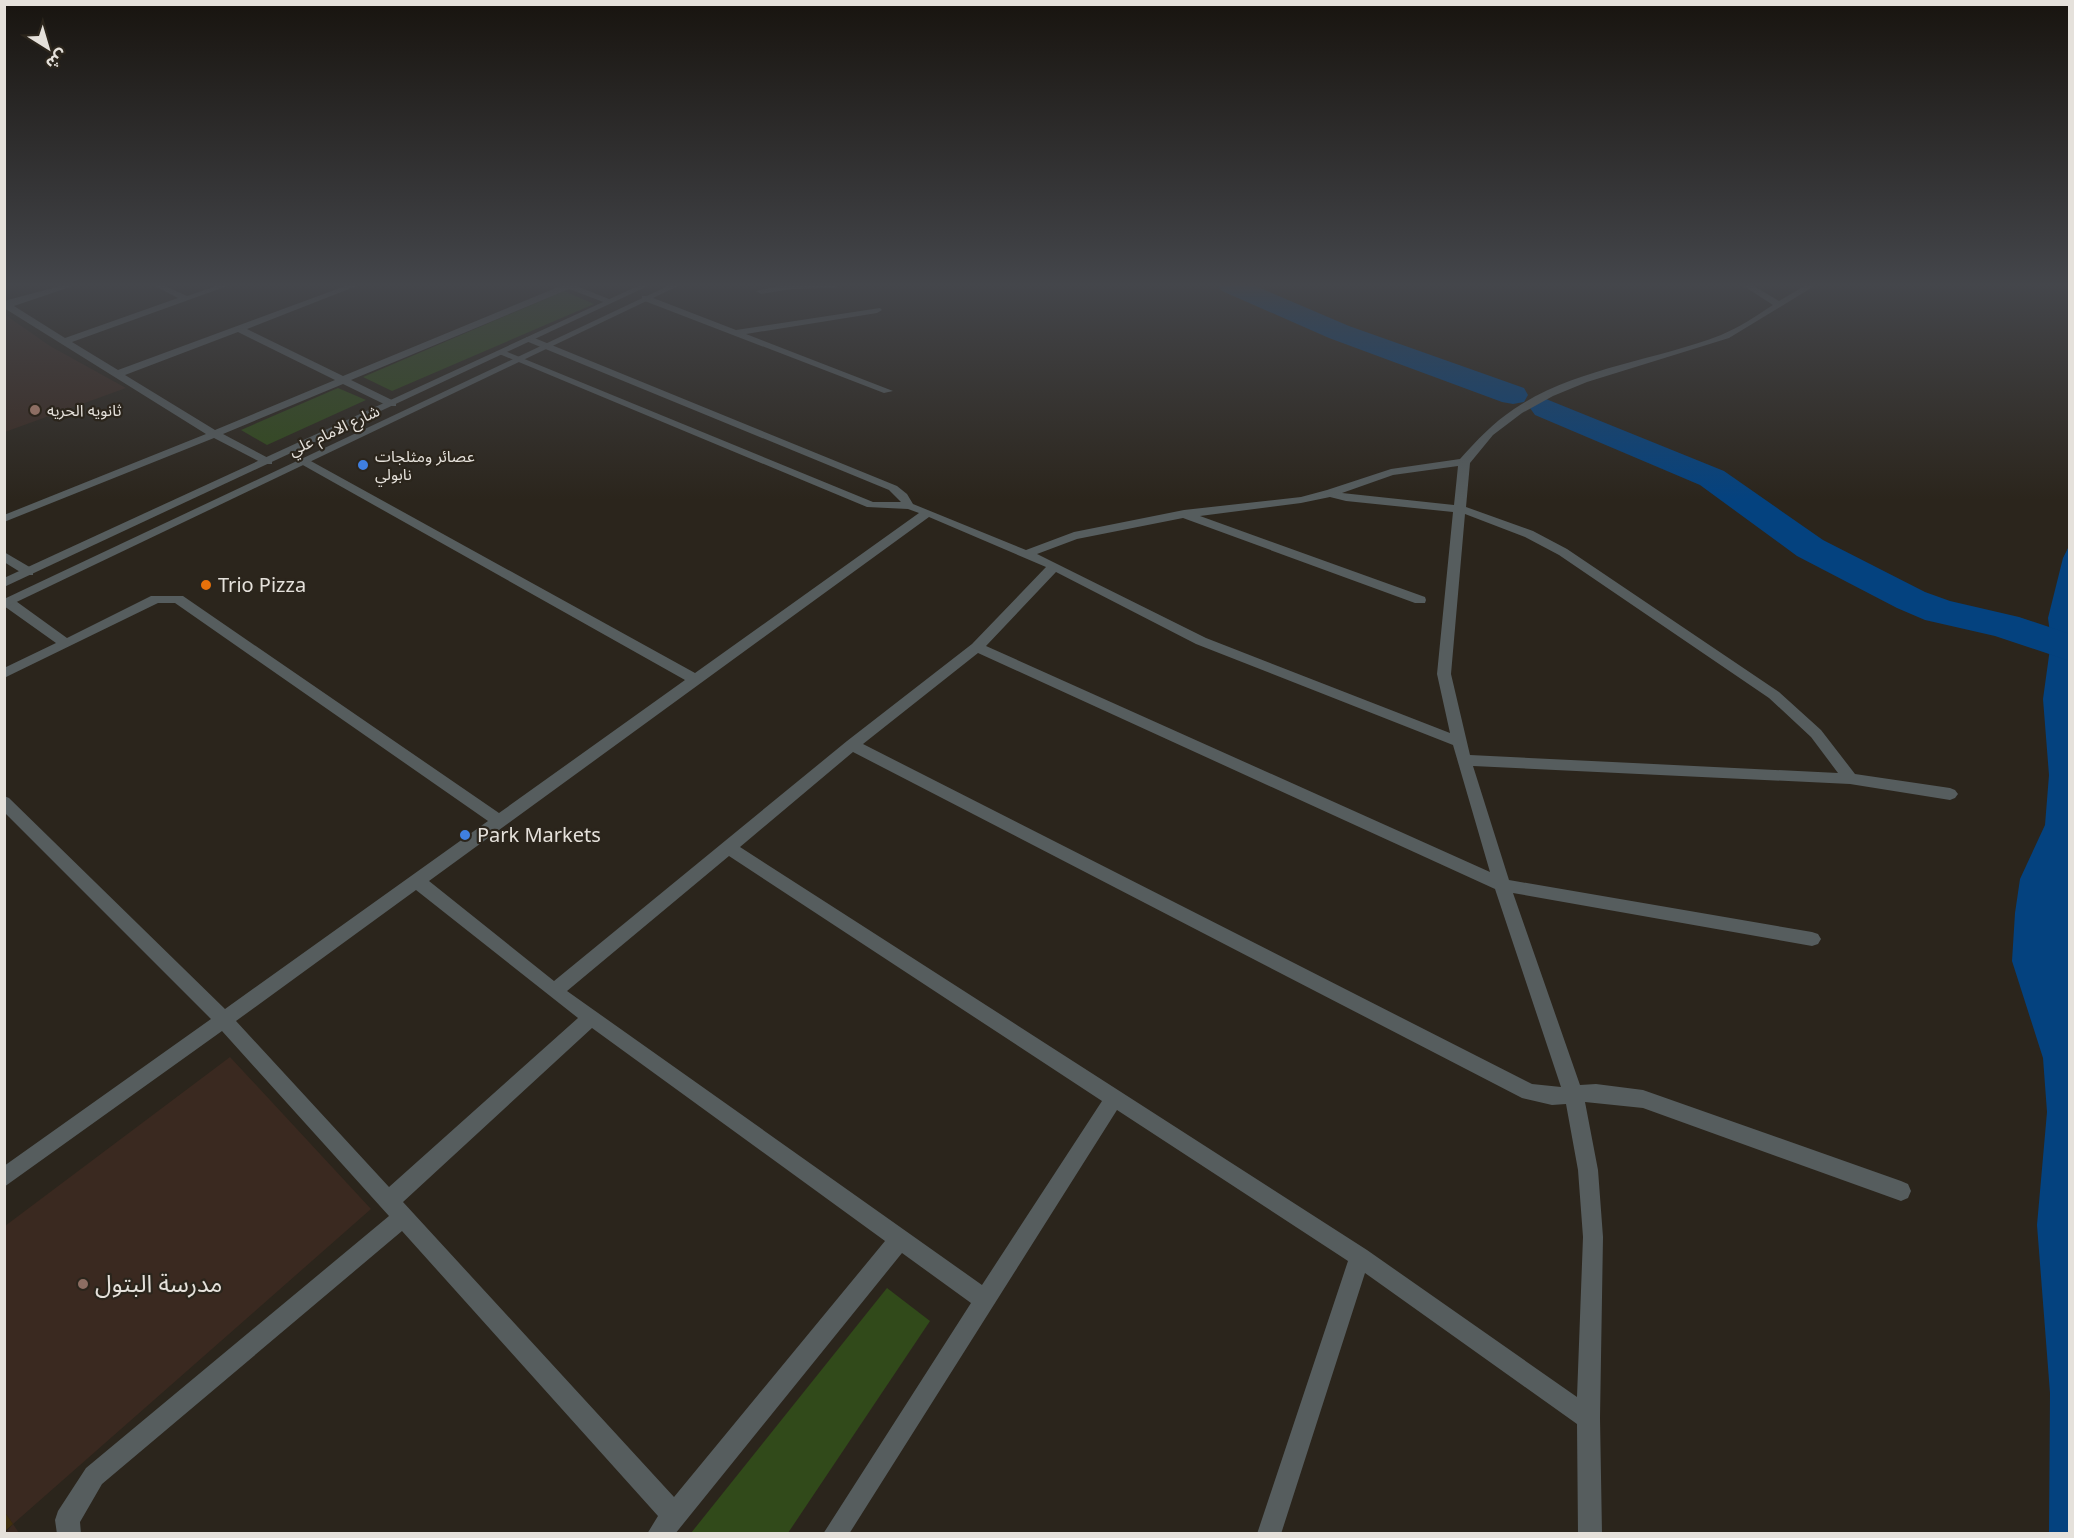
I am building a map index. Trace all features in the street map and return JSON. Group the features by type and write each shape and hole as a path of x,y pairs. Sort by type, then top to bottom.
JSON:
{"street":[{"path":"90,357 214,434 268,462"},
{"path":"118,374 163,357"},
{"path":"293,357 392,404"},
{"path":"4,519 399,357"},
{"name":"شارع الامام علي","path":"4,583 492,357"},
{"path":"510,357 871,505 909,506 928,512 1054,566 1201,641 1460,742"},
{"name":"شارع الامام علي","path":"6,603 526,357"},
{"path":"569,357 893,488 903,496 909,506"},
{"path":"800,357 888,392"},
{"path":"1590,1533 1588,1419 1593,1237 1588,1170 1574,1096 1502,885 1464,760 1444,674 1464,462 1481,438 1505,418 1565,385 1664,357"},
{"path":"305,462 695,680"},
{"path":"1026,554 1060,540 1184,514 1301,500 1331,494 1391,472 1464,462"},
{"path":"1331,494 1354,500 1461,509 1529,534 1563,552 1774,695 1803,718 1830,746 1850,778"},
{"path":"4,1178 928,512"},
{"path":"1184,514 1420,600"},
{"path":"4,556 29,572"},
{"path":"554,992 852,745 978,647 1054,566"},
{"path":"4,674 156,599 178,599 500,821"},
{"path":"6,603 67,644"},
{"path":"978,647 1502,885 1812,939"},
{"path":"852,745 1529,1092 1552,1096 1607,1094 1643,1099 1901,1191"},
{"path":"1464,760 1850,778 1950,794"},
{"path":"4,802 224,1020 674,1515"},
{"path":"729,848 1360,1257 1588,1419"},
{"path":"417,881 554,992 984,1299"},
{"path":"69,1533 67,1520 94,1476 395,1210 591,1018"},
{"path":"835,1533 1114,1099"},
{"path":"659,1533 900,1239"},
{"path":"1269,1533 1360,1257"}],"shaded area":[{"name":"ثانويه الحريه","path":"4,357 69,357 126,388 5,432"},
{"path":"230,1057 371,1209 13,1524 4,1511 5,1226"},
{"path":"13,1524 19,1533 5,1533"}],"green space":[{"path":"410,357 471,357 392,391 363,377"},
{"path":"338,388 366,400 267,445 241,430"},
{"path":"887,1288 930,1321 788,1533 691,1533"}],"water":[{"path":"2069,546 2070,1533 2049,1534 2050,1393 2037,1225 2047,1112 2043,1058 2012,961 2020,879 2045,825 2049,775 2043,699 2051,641 2048,618 2063,558"}],"waterway":[{"path":"1407,357 1513,395"},
{"path":"1546,408 1712,478 1810,548 1911,600 1939,611 2005,626 2070,648"}],"place":[{"name":"ثانويه الحريه","path":"35,410"},
{"name":"عصائر ومثلجات نابولي","path":"363,465"},
{"name":"Trio Pizza","path":"206,585"},
{"name":"Park Markets","path":"465,835"},
{"name":"مدرسة البتول","path":"83,1284"}]}
